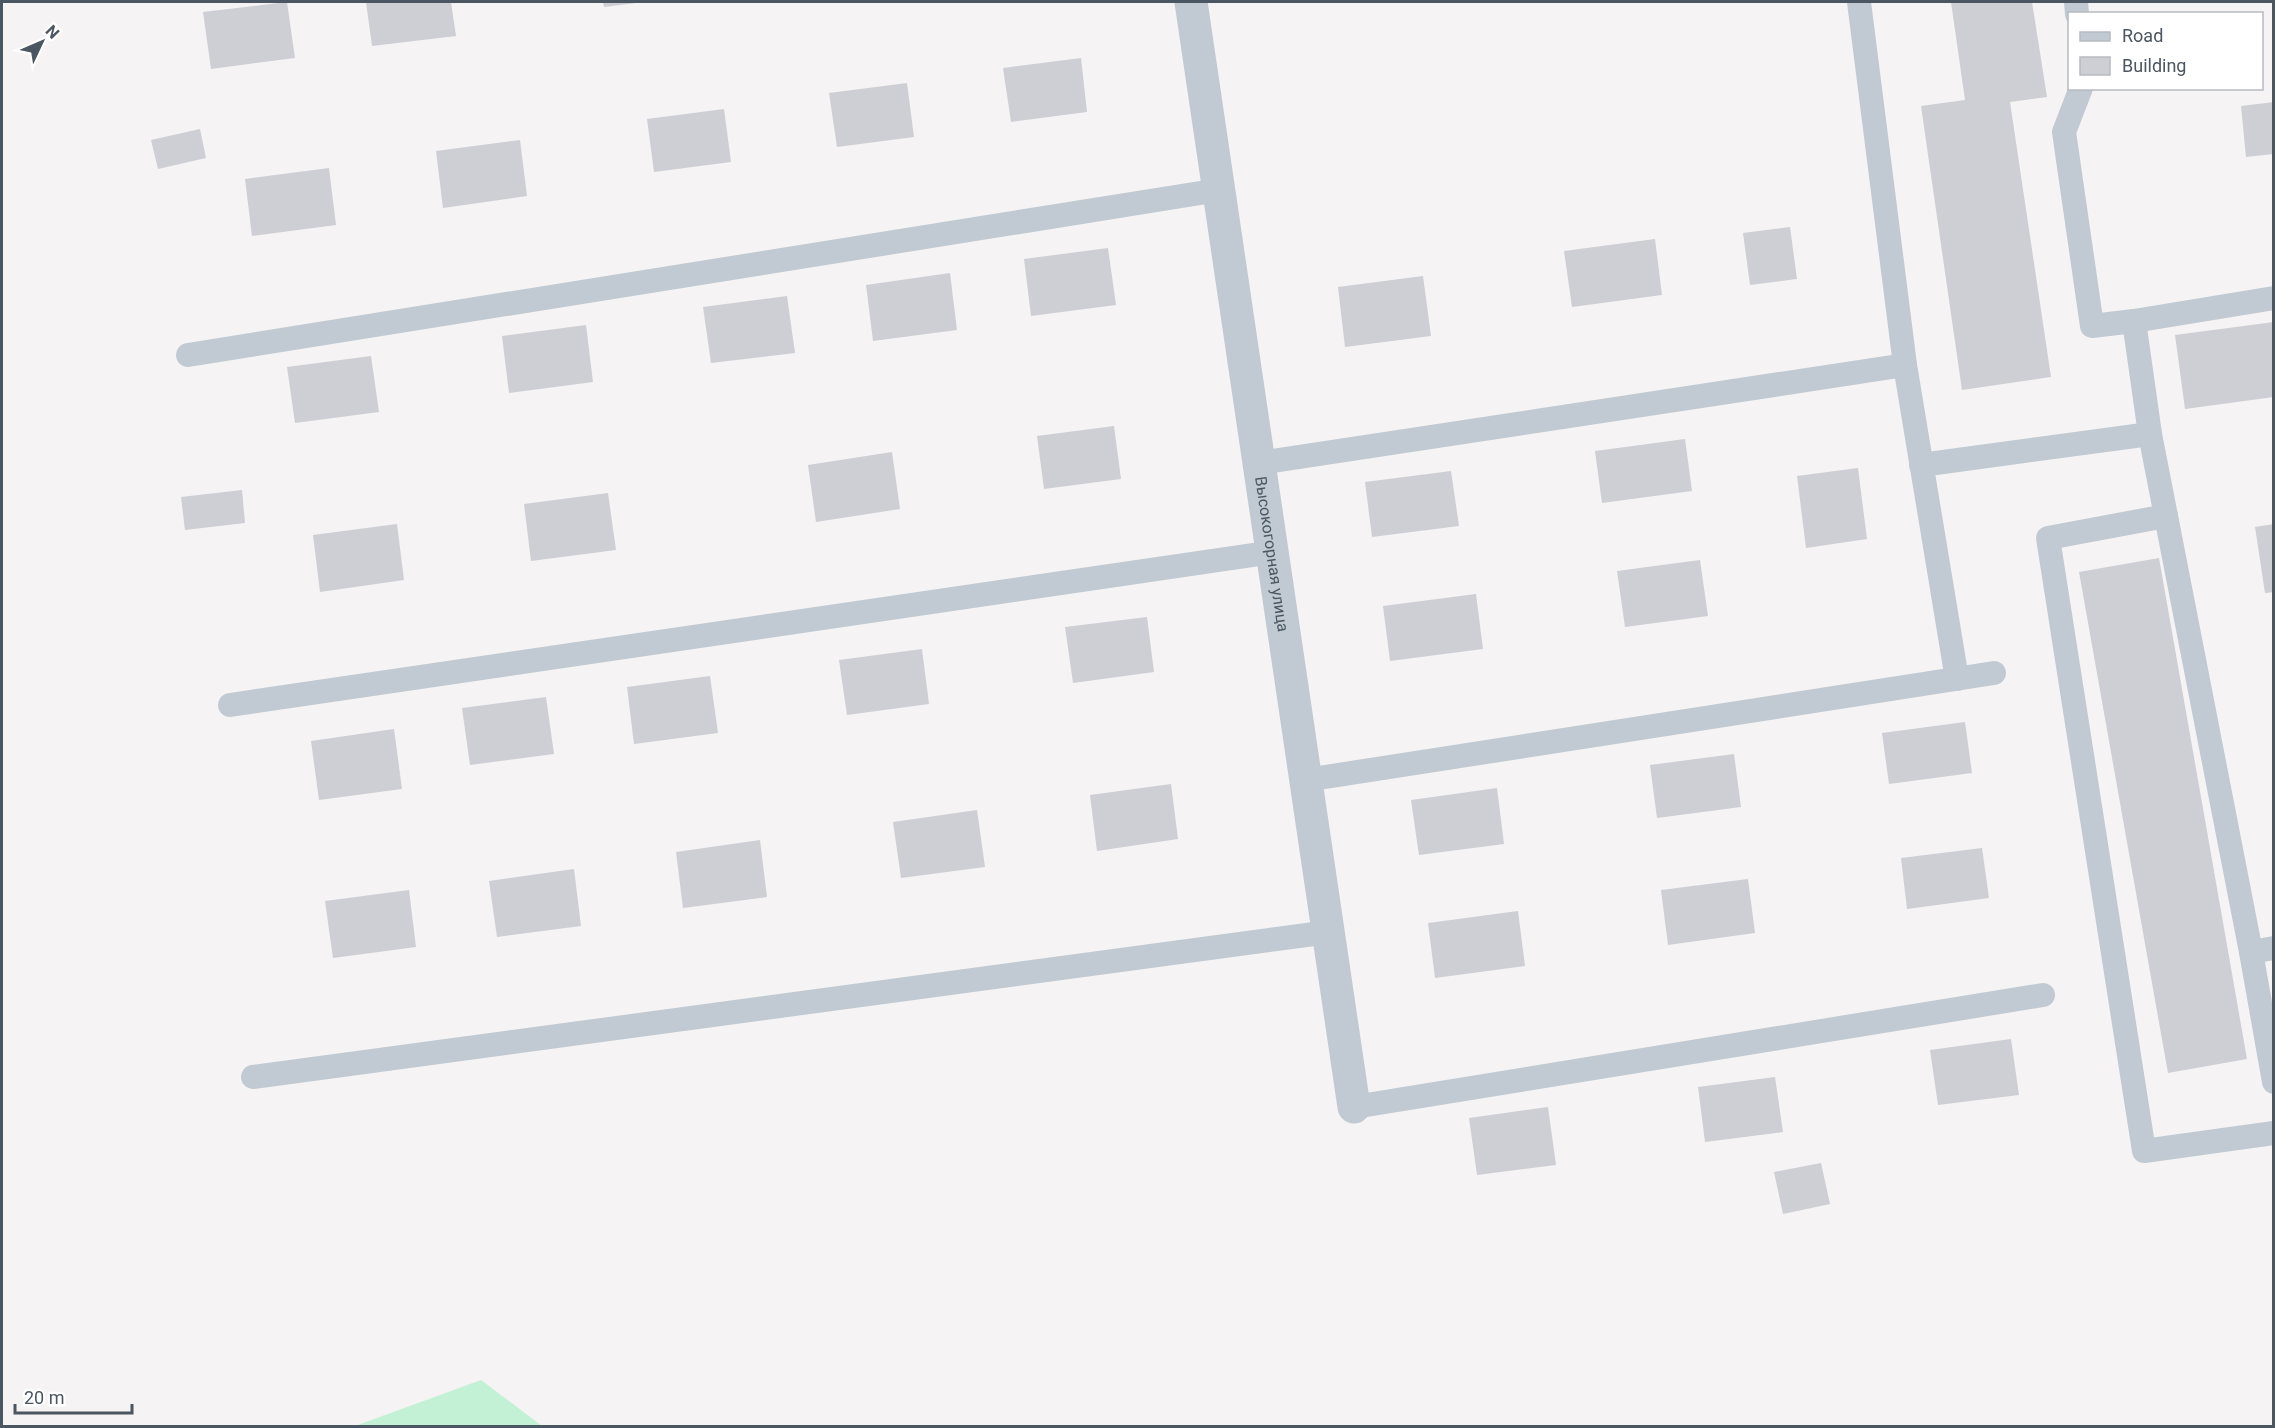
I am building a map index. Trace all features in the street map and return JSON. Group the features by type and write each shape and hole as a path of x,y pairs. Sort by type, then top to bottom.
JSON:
{"street":[{"name":"Высокогорная улица","path":"1191,2 1354,1107"}],"lane":[{"path":"1859,2 1905,365 1957,679"},
{"path":"2080,90 2064,132 2092,326 2274,298"},
{"path":"188,355 1219,190"},
{"path":"2134,321 2150,434 2166,516 2262,950 2274,1082"},
{"path":"1260,464 1905,365"},
{"path":"1921,465 2150,434"},
{"path":"2166,516 2048,538 2144,1151 2274,1133"},
{"path":"230,705 1273,552"},
{"path":"1306,780 1994,673"},
{"path":"253,1077 1329,932"},
{"path":"1354,1107 2043,995"}],"green space":[{"path":"481,1380 542,1426 355,1426"}],"building":[{"path":"287,2 295,58 211,69 203,12"},
{"path":"366,2 451,2 456,36 372,46"},
{"path":"603,2 636,2 636,3 604,7"},
{"path":"1951,2 2032,2 2047,97 2010,102 2051,377 1962,390 1921,106 1965,100"},
{"path":"1081,58 1087,112 1011,122 1003,68"},
{"path":"907,83 914,137 837,147 829,93"},
{"path":"2274,102 2274,154 2246,157 2241,106"},
{"path":"724,109 731,162 654,172 647,119"},
{"path":"200,129 206,158 158,169 151,140"},
{"path":"520,140 527,196 443,208 436,151"},
{"path":"329,168 336,225 252,236 245,179"},
{"path":"1790,227 1797,279 1750,285 1743,233"},
{"path":"1655,239 1662,295 1572,307 1564,251"},
{"path":"1108,248 1116,305 1031,316 1024,259"},
{"path":"950,273 957,330 873,341 866,285"},
{"path":"1423,276 1431,336 1345,347 1338,287"},
{"path":"787,296 795,353 711,363 703,307"},
{"path":"2274,322 2274,397 2185,409 2175,335"},
{"path":"586,325 593,382 509,393 502,336"},
{"path":"371,356 379,412 295,423 287,367"},
{"path":"1114,426 1121,479 1044,489 1037,436"},
{"path":"1685,439 1692,491 1602,503 1595,451"},
{"path":"892,452 900,509 816,522 808,465"},
{"path":"1858,468 1867,539 1806,548 1797,476"},
{"path":"1451,471 1459,526 1372,537 1365,482"},
{"path":"242,490 245,523 185,530 181,497"},
{"path":"608,493 616,550 531,561 524,504"},
{"path":"397,524 404,580 320,592 313,535"},
{"path":"2274,524 2274,592 2265,593 2255,527"},
{"path":"2159,558 2247,1059 2168,1073 2079,572"},
{"path":"1700,560 1708,616 1625,627 1617,571"},
{"path":"1476,594 1483,649 1390,661 1383,606"},
{"path":"1147,617 1154,672 1073,683 1065,627"},
{"path":"922,649 929,704 847,715 839,660"},
{"path":"710,676 718,733 634,744 627,687"},
{"path":"546,697 554,754 470,765 462,708"},
{"path":"1965,722 1972,773 1889,784 1882,733"},
{"path":"394,729 402,789 319,800 311,741"},
{"path":"1734,754 1741,807 1657,818 1650,765"},
{"path":"1171,784 1178,839 1097,851 1090,795"},
{"path":"1497,788 1504,844 1419,855 1411,800"},
{"path":"977,810 985,867 901,878 893,822"},
{"path":"760,840 767,897 683,908 676,852"},
{"path":"1982,848 1989,898 1907,909 1901,858"},
{"path":"574,869 581,926 497,937 489,881"},
{"path":"1748,879 1755,933 1668,945 1661,890"},
{"path":"409,890 416,947 333,958 325,901"},
{"path":"1518,911 1525,966 1435,978 1428,923"},
{"path":"2011,1039 2019,1095 1938,1105 1930,1050"},
{"path":"1775,1077 1783,1132 1705,1142 1698,1087"},
{"path":"1548,1107 1556,1165 1477,1175 1469,1118"},
{"path":"1821,1163 1830,1204 1783,1214 1774,1172"}]}
